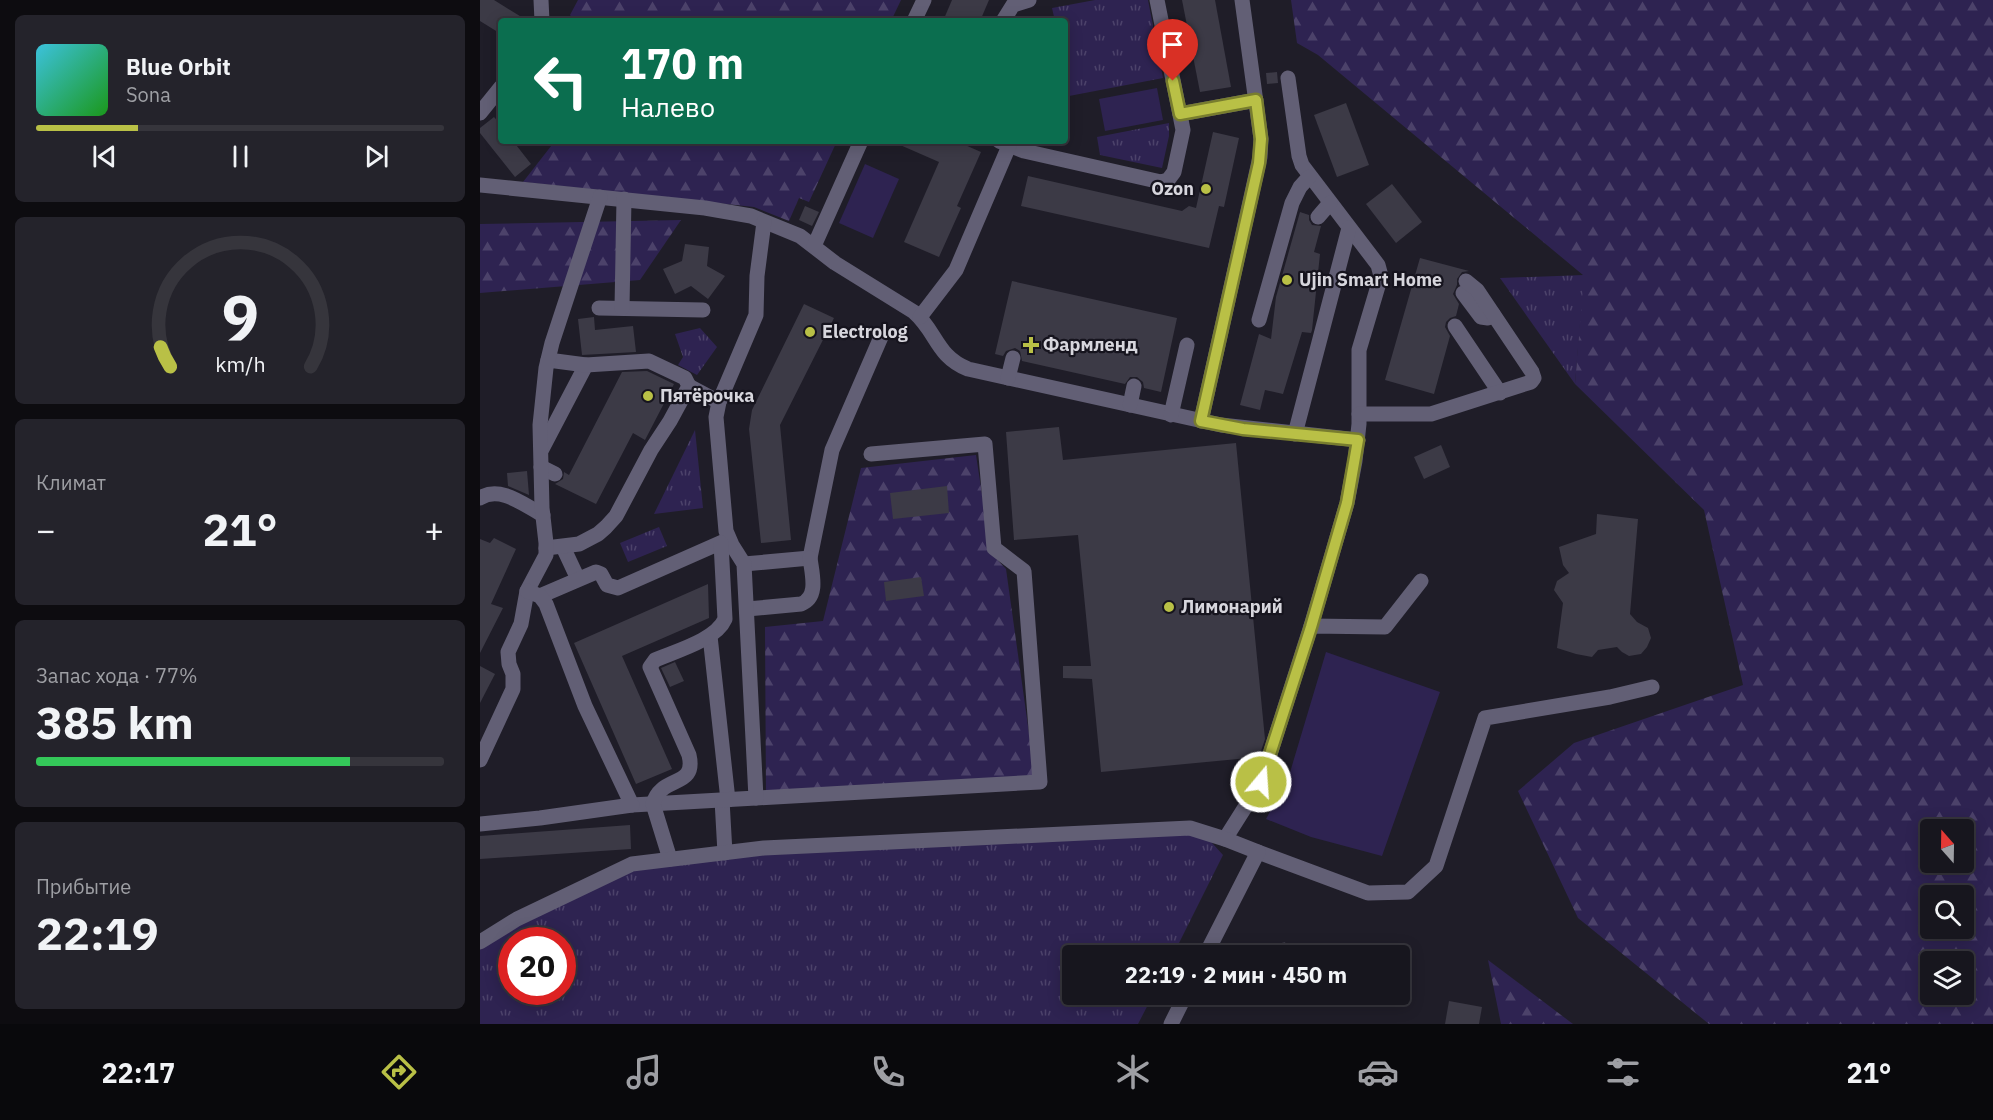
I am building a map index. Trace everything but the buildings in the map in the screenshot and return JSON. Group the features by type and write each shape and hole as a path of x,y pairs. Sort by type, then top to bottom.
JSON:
{"street":[{"path":"541,0 542,18"},
{"path":"915,18 924,0"},
{"path":"1005,18 1013,5 1029,0"},
{"path":"1006,144 1024,151 1164,182 1172,177 1183,133 1157,0"},
{"path":"1201,421 1259,163 1261,139 1242,0"},
{"path":"1225,839 1261,782 1311,627 1347,503 1358,440 1359,350 1381,276 1378,265 1302,165 1288,78"},
{"path":"480,113 498,91"},
{"path":"1180,114 1256,100"},
{"path":"814,246 860,144"},
{"path":"920,317 956,270 1004,144"},
{"path":"1259,320 1292,203 1300,187 1309,177"},
{"path":"480,185 723,210 796,234 835,263 920,317 945,355 968,369 1243,429 1358,440"},
{"path":"480,760 513,689 513,674 508,664 508,652 534,594 544,562 546,548 543,515 546,464 540,418 548,360 600,197"},
{"path":"622,308 624,200"},
{"path":"1318,217 1330,203"},
{"path":"670,859 653,804 660,790 685,777 690,771 691,764 651,672 651,663 710,636 718,631 725,619 726,531 716,426 719,402 756,315 757,276 764,222"},
{"path":"1295,434 1349,228"},
{"path":"1359,414 1431,414 1528,384 1533,380 1533,375 1493,314 1488,318 1481,317 1464,287"},
{"path":"599,308 703,310"},
{"path":"1455,326 1500,393"},
{"path":"747,609 801,604 808,602 812,596 810,558 832,450 881,337"},
{"path":"1171,415 1186,345"},
{"path":"1008,378 1013,358"},
{"path":"548,360 586,365 649,361 685,378 689,386 719,402"},
{"path":"546,464 586,365"},
{"path":"546,548 579,544 590,539 616,516 689,386"},
{"path":"1130,405 1134,386"},
{"path":"480,824 632,805 1040,782 1024,571 994,548 985,444 871,454"},
{"path":"480,498 489,493 501,493 543,515"},
{"path":"725,541 744,564 756,798"},
{"path":"534,594 599,572 607,585 618,588 725,541"},
{"path":"563,547 578,579"},
{"path":"744,564 810,558"},
{"path":"1311,627 1384,627 1421,581"},
{"path":"534,594 546,604 585,706 632,805"},
{"path":"710,636 725,800 725,853"},
{"path":"480,942 517,919 632,864 764,848 1190,828 1368,893 1408,892 1436,866 1485,718 1610,698 1652,687"},
{"path":"1211,945 1258,852"},
{"path":"1171,1024 1180,1005"}],"green space":[{"path":"578,0 901,0 892,18 572,18 570,15"},
{"path":"1095,0 1148,0 1163,78 1069,96 1068,18 1054,18 1052,8"},
{"path":"1291,0 1993,0 1993,1024 1709,1024 1578,918 1518,791 1574,743 1743,685 1704,510 1575,384 1583,275 1318,55 1297,43"},
{"path":"1157,88 1163,120 1105,131 1099,99"},
{"path":"1169,123 1169,136 1162,168 1100,155 1097,137"},
{"path":"553,144 836,144 809,202 799,198 789,221 754,207 523,182"},
{"path":"865,164 899,179 873,238 839,223"},
{"path":"681,220 640,280 480,293 480,224"},
{"path":"1584,275 1575,384 1500,278"},
{"path":"700,328 717,347 697,375 678,365 683,357 675,334"},
{"path":"695,430 703,508 654,514"},
{"path":"976,455 991,553 1006,569 1035,776 766,796 765,627 823,621 861,468"},
{"path":"659,527 667,546 628,562 620,543"},
{"path":"1326,652 1440,692 1382,856 1311,837 1266,819 1288,779"},
{"path":"1203,833 1223,855 1178,945 1062,945 1062,1005 1148,1005 1138,1024 480,1024 480,949 498,938 498,1005 576,1005 576,927 516,927 635,869 764,855"},
{"path":"1488,960 1573,1024 1501,1024"}],"place":[{"name":"Ozon","path":"1206,189"},
{"name":"Ujin Smart Home","path":"1287,280"},
{"name":"Electrolog","path":"810,332"},
{"name":"Фармленд","path":"1031,345"},
{"name":"Пятёрочка","path":"648,396"},
{"name":"Лимонарий","path":"1169,607"}],"route":[{"path":"1173,81 1180,114 1256,100 1261,139 1259,163 1201,421 1243,429 1358,440 1347,503 1311,627 1261,782"}]}
